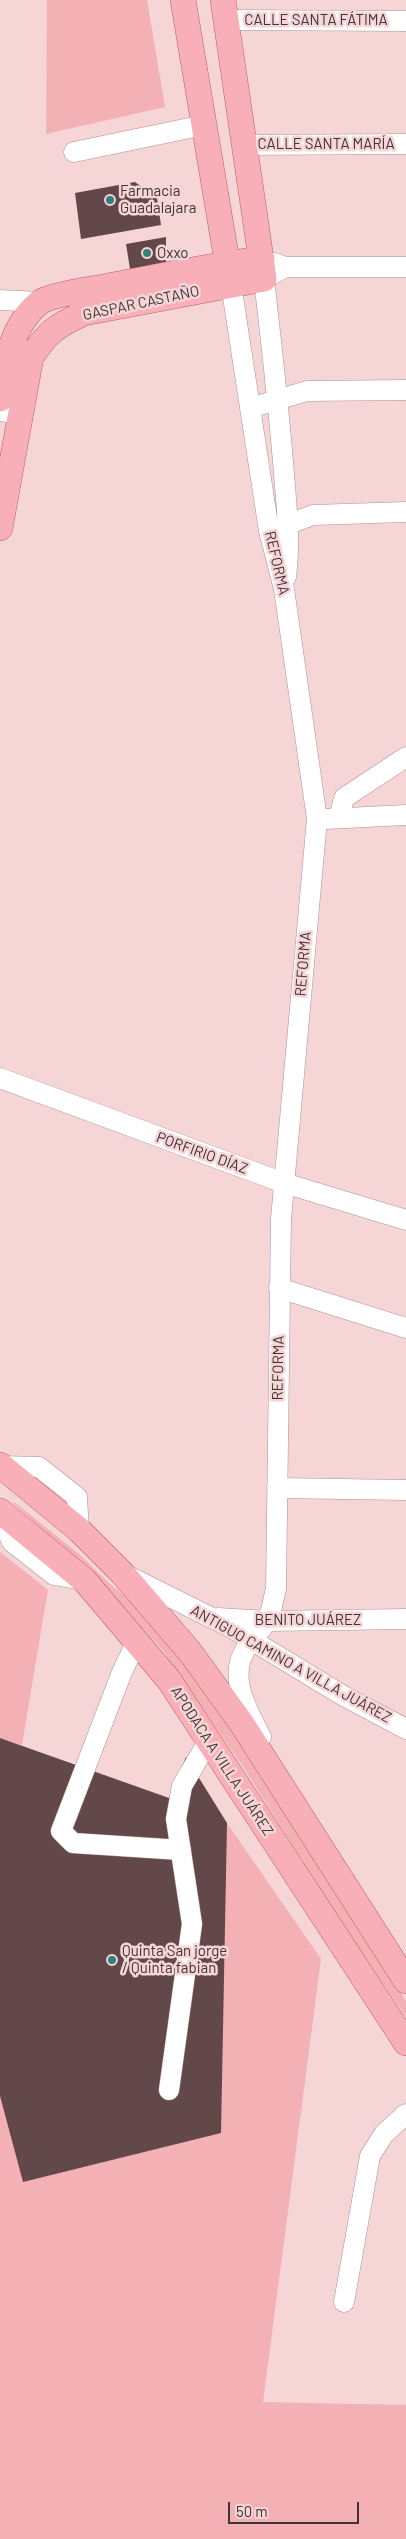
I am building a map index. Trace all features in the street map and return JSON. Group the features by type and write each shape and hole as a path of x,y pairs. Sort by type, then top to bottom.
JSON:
{"main road":[{"path":"183,0 229,274"},
{"path":"224,10 245,145 270,268"},
{"name":"GASPAR CASTAÑO","path":"40,302 77,292 270,268"},
{"name":"GASPAR CASTAÑO","path":"0,528 10,413 31,357 43,339 58,325 84,313 229,274"},
{"path":"0,399 9,350 21,324 40,302"},
{"path":"0,1466 82,1533 122,1573 190,1652 242,1724 406,1981"},
{"name":"APODACA A VILLA JUÁREZ","path":"4,1518 86,1580 169,1680 406,2043"}],"street":[{"name":"CALLE SANTA FÁTIMA","path":"224,10 406,21"},
{"path":"74,152 204,125"},
{"name":"CALLE SANTA MARÍA","path":"245,145 406,144"},
{"path":"284,589 289,554 288,524 270,268 406,267"},
{"name":"REFORMA","path":"229,274 269,531 284,589 317,819 281,1219 276,1589 265,1621"},
{"path":"0,300 40,302"},
{"path":"250,408 307,392 406,390"},
{"path":"269,531 313,515 406,512"},
{"path":"339,818 344,798 406,757"},
{"path":"317,819 406,815"},
{"name":"PORFIRIO DÍAZ","path":"0,1078 284,1183 406,1220"},
{"path":"279,1288 406,1328"},
{"path":"0,1481 13,1487 82,1533"},
{"path":"277,1488 406,1490"},
{"name":"ANTIGUO CAMINO A VILLA JUÁREZ","path":"122,1573 252,1640 342,1695 406,1729"},
{"name":"BENITO JUÁREZ","path":"210,1617 265,1621 406,1619"},
{"path":"265,1621 244,1651 239,1685 243,1700 262,1739 270,1770"},
{"path":"137,1641 122,1672 61,1831 73,1843 181,1850"},
{"path":"169,2090 192,1924 176,1819 182,1786 209,1740"},
{"path":"344,2302 370,2156 384,2134 406,2114"}],"shaded area":[{"path":"47,0 147,0 165,107 46,134"},
{"path":"14,1502 79,1554 112,1586 141,1608 216,1706 406,2001 406,2017 344,1926 244,1768 164,1652 107,1589"},
{"path":"0,1552 48,1590 22,1745 0,1738"},
{"path":"227,1823 321,1959 263,2402 406,2405 406,2539 0,2539 0,2096"}],"building":[{"path":"135,182 157,198 161,225 81,239 75,193"},
{"name":"Oxxo","path":"166,237 166,262 130,269 126,244"},
{"name":"Quinta San jorge / Quinta fabian","path":"0,1738 169,1798 186,1757 227,1823 221,2133 23,2182 0,2096"}],"place":[{"name":"Farmacia Guadalajara","path":"110,200"},
{"name":"Oxxo","path":"147,253"},
{"name":"Quinta San jorge / Quinta fabian","path":"112,1960"}]}
